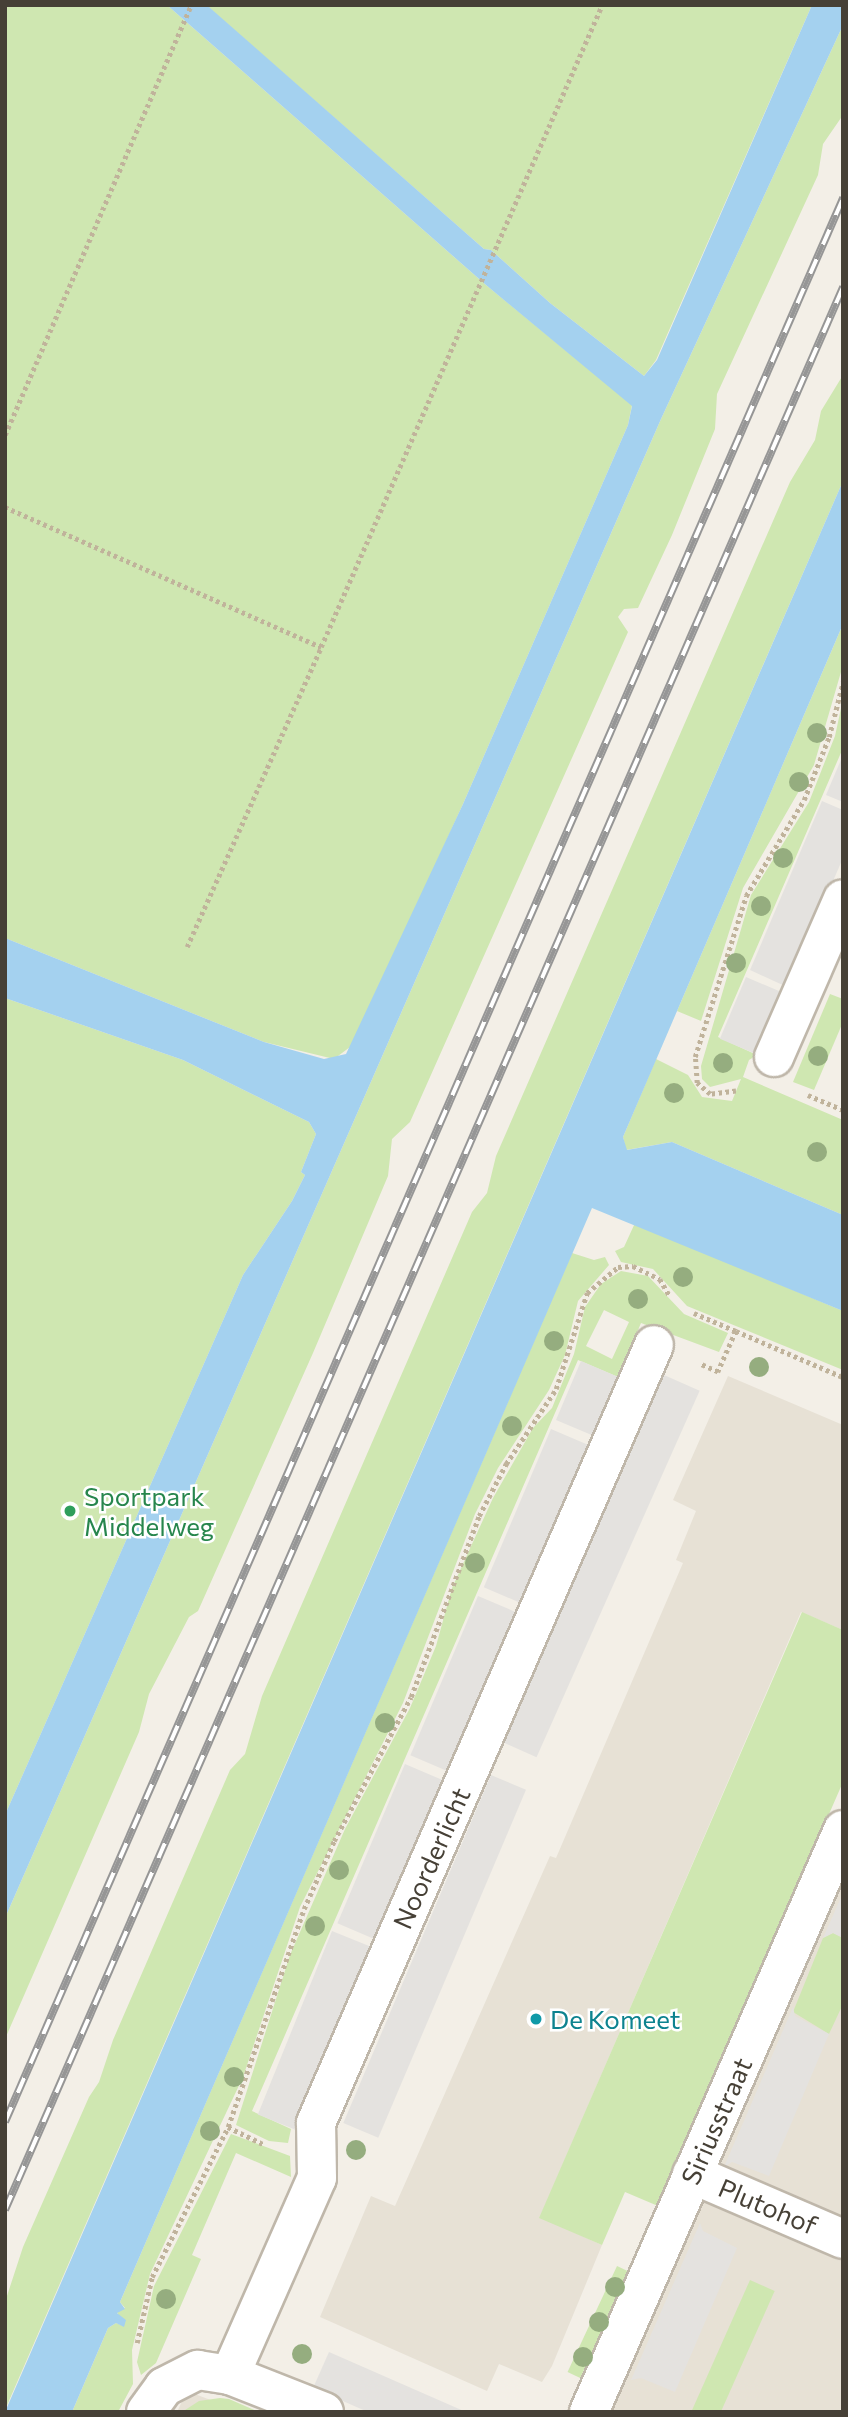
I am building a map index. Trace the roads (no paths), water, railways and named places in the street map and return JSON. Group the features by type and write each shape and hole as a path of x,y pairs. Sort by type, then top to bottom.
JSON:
{"street":[{"path":"774,1057 843,899"},
{"name":"Noorderlicht","path":"230,2375 317,2178 316,2123 654,1345"},
{"name":"Siriusstraat","path":"589,2412 843,1830"},
{"name":"Plutohof","path":"692,2174 843,2239"},
{"path":"150,2404 173,2379 198,2370 230,2375 324,2412"}],"water":[{"path":"167,5 209,7 484,249 491,250 550,303 644,376 657,360 812,5 843,5 843,25 661,419 5,1918 5,1815 243,1275 292,1201 305,1175 301,1172 316,1134 309,1122 183,1060 5,998 5,938 264,1042 324,1059 346,1054 463,804 628,425 632,406 486,285"},
{"path":"843,481 843,624 623,1137 627,1150 672,1142 843,1215 843,1311 592,1208 120,2302 125,2309 117,2313 126,2320 124,2327 116,2323 108,2328 72,2412 5,2412"}],"railway":[{"path":"5,2122 843,198"},
{"path":"5,2210 843,287"}],"place":[{"name":"Sportpark Middelweg","path":"70,1511"},
{"name":"De Komeet","path":"536,2019"}]}
